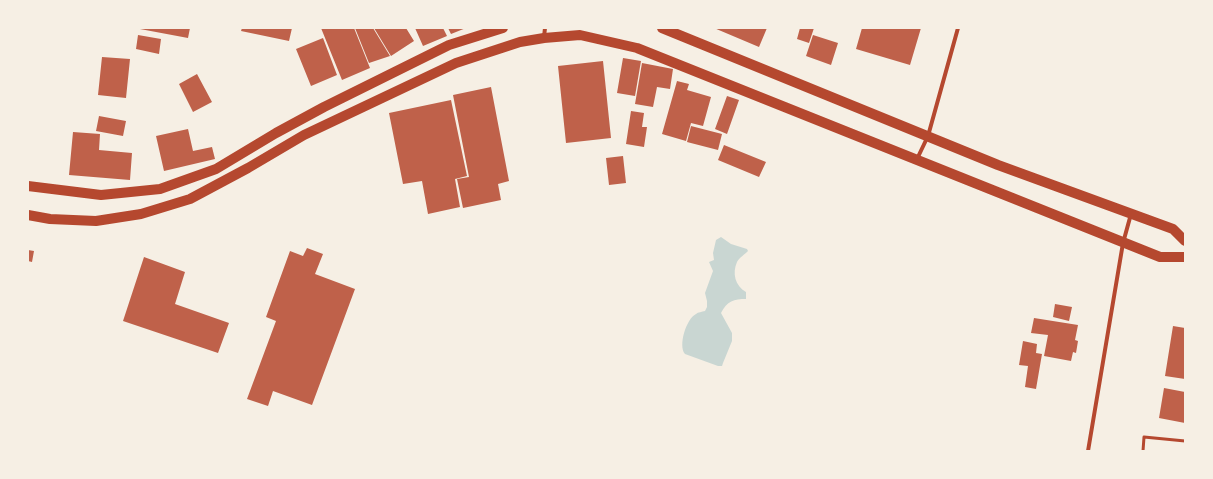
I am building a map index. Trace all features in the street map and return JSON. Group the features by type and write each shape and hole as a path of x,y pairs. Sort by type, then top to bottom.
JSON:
{"main road":[{"path":"28,186 101,195 160,189 216,169 276,133 324,107 449,45 503,28"},
{"path":"662,28 998,165 1173,229 1185,241"},
{"path":"28,215 50,219 96,222 141,214 190,199 304,136 456,63 545,33 580,35 637,48 1123,243 1160,257 1185,257"}],"street":[{"path":"916,160 928,136 958,28"},
{"path":"1088,451 1123,243 1131,214"}],"lane":[{"path":"1143,451 1144,437 1185,441"}],"shaded area":[{"path":"721,237 731,244 747,249 748,251 738,261 735,270 737,283 746,292 746,299 728,303 721,313 732,333 732,341 722,366 718,366 685,354 682,345 684,333 689,321 697,313 705,311 707,307 705,293 713,271 709,262 714,260 713,253 716,240"}],"building":[{"path":"190,28 188,38 140,29"},
{"path":"242,28 292,28 289,41 241,31"},
{"path":"321,28 354,28 370,68 342,80"},
{"path":"355,28 373,28 390,56 369,63"},
{"path":"374,28 406,28 414,41 391,56"},
{"path":"415,28 443,28 447,36 423,46"},
{"path":"448,28 466,28 451,34"},
{"path":"714,28 767,28 759,47"},
{"path":"800,28 814,28 809,43 797,39"},
{"path":"862,28 921,28 910,65 856,49"},
{"path":"138,35 161,39 159,54 136,49"},
{"path":"813,35 838,43 831,65 806,56"},
{"path":"323,38 337,75 311,86 296,49"},
{"path":"102,57 130,59 126,98 98,95"},
{"path":"623,58 641,61 635,96 617,93"},
{"path":"603,61 611,138 566,143 558,66"},
{"path":"642,63 673,69 670,89 657,87 653,107 635,104"},
{"path":"197,74 212,102 193,112 179,84"},
{"path":"677,81 689,84 687,90 711,97 703,126 691,123 686,141 662,134"},
{"path":"491,87 509,181 498,184 501,200 463,208 457,179 469,177 453,95"},
{"path":"727,96 739,100 727,134 715,129"},
{"path":"451,100 467,176 455,179 460,207 428,214 422,181 403,184 389,113"},
{"path":"631,111 644,113 642,127 647,127 644,147 626,144"},
{"path":"99,116 126,121 123,136 96,131"},
{"path":"691,126 722,134 718,150 687,142"},
{"path":"188,129 193,151 212,147 215,159 164,171 156,136"},
{"path":"73,132 100,134 99,150 132,153 130,180 69,175"},
{"path":"724,145 766,162 759,177 718,160"},
{"path":"623,156 626,183 609,185 606,158"},
{"path":"307,248 323,254 315,274 355,289 312,405 273,391 268,406 247,399 276,321 266,317 290,251 303,256"},
{"path":"28,250 34,251 32,262 28,261"},
{"path":"144,257 185,272 175,304 229,323 218,353 123,321"},
{"path":"1055,304 1072,307 1069,321 1053,317"},
{"path":"1034,318 1078,325 1075,340 1078,341 1076,353 1073,352 1071,361 1044,356 1048,335 1031,333"},
{"path":"1173,326 1185,328 1185,379 1165,376"},
{"path":"1023,341 1037,344 1036,353 1042,354 1036,389 1025,387 1028,366 1019,365"},
{"path":"1164,388 1185,392 1185,423 1159,418"}]}
